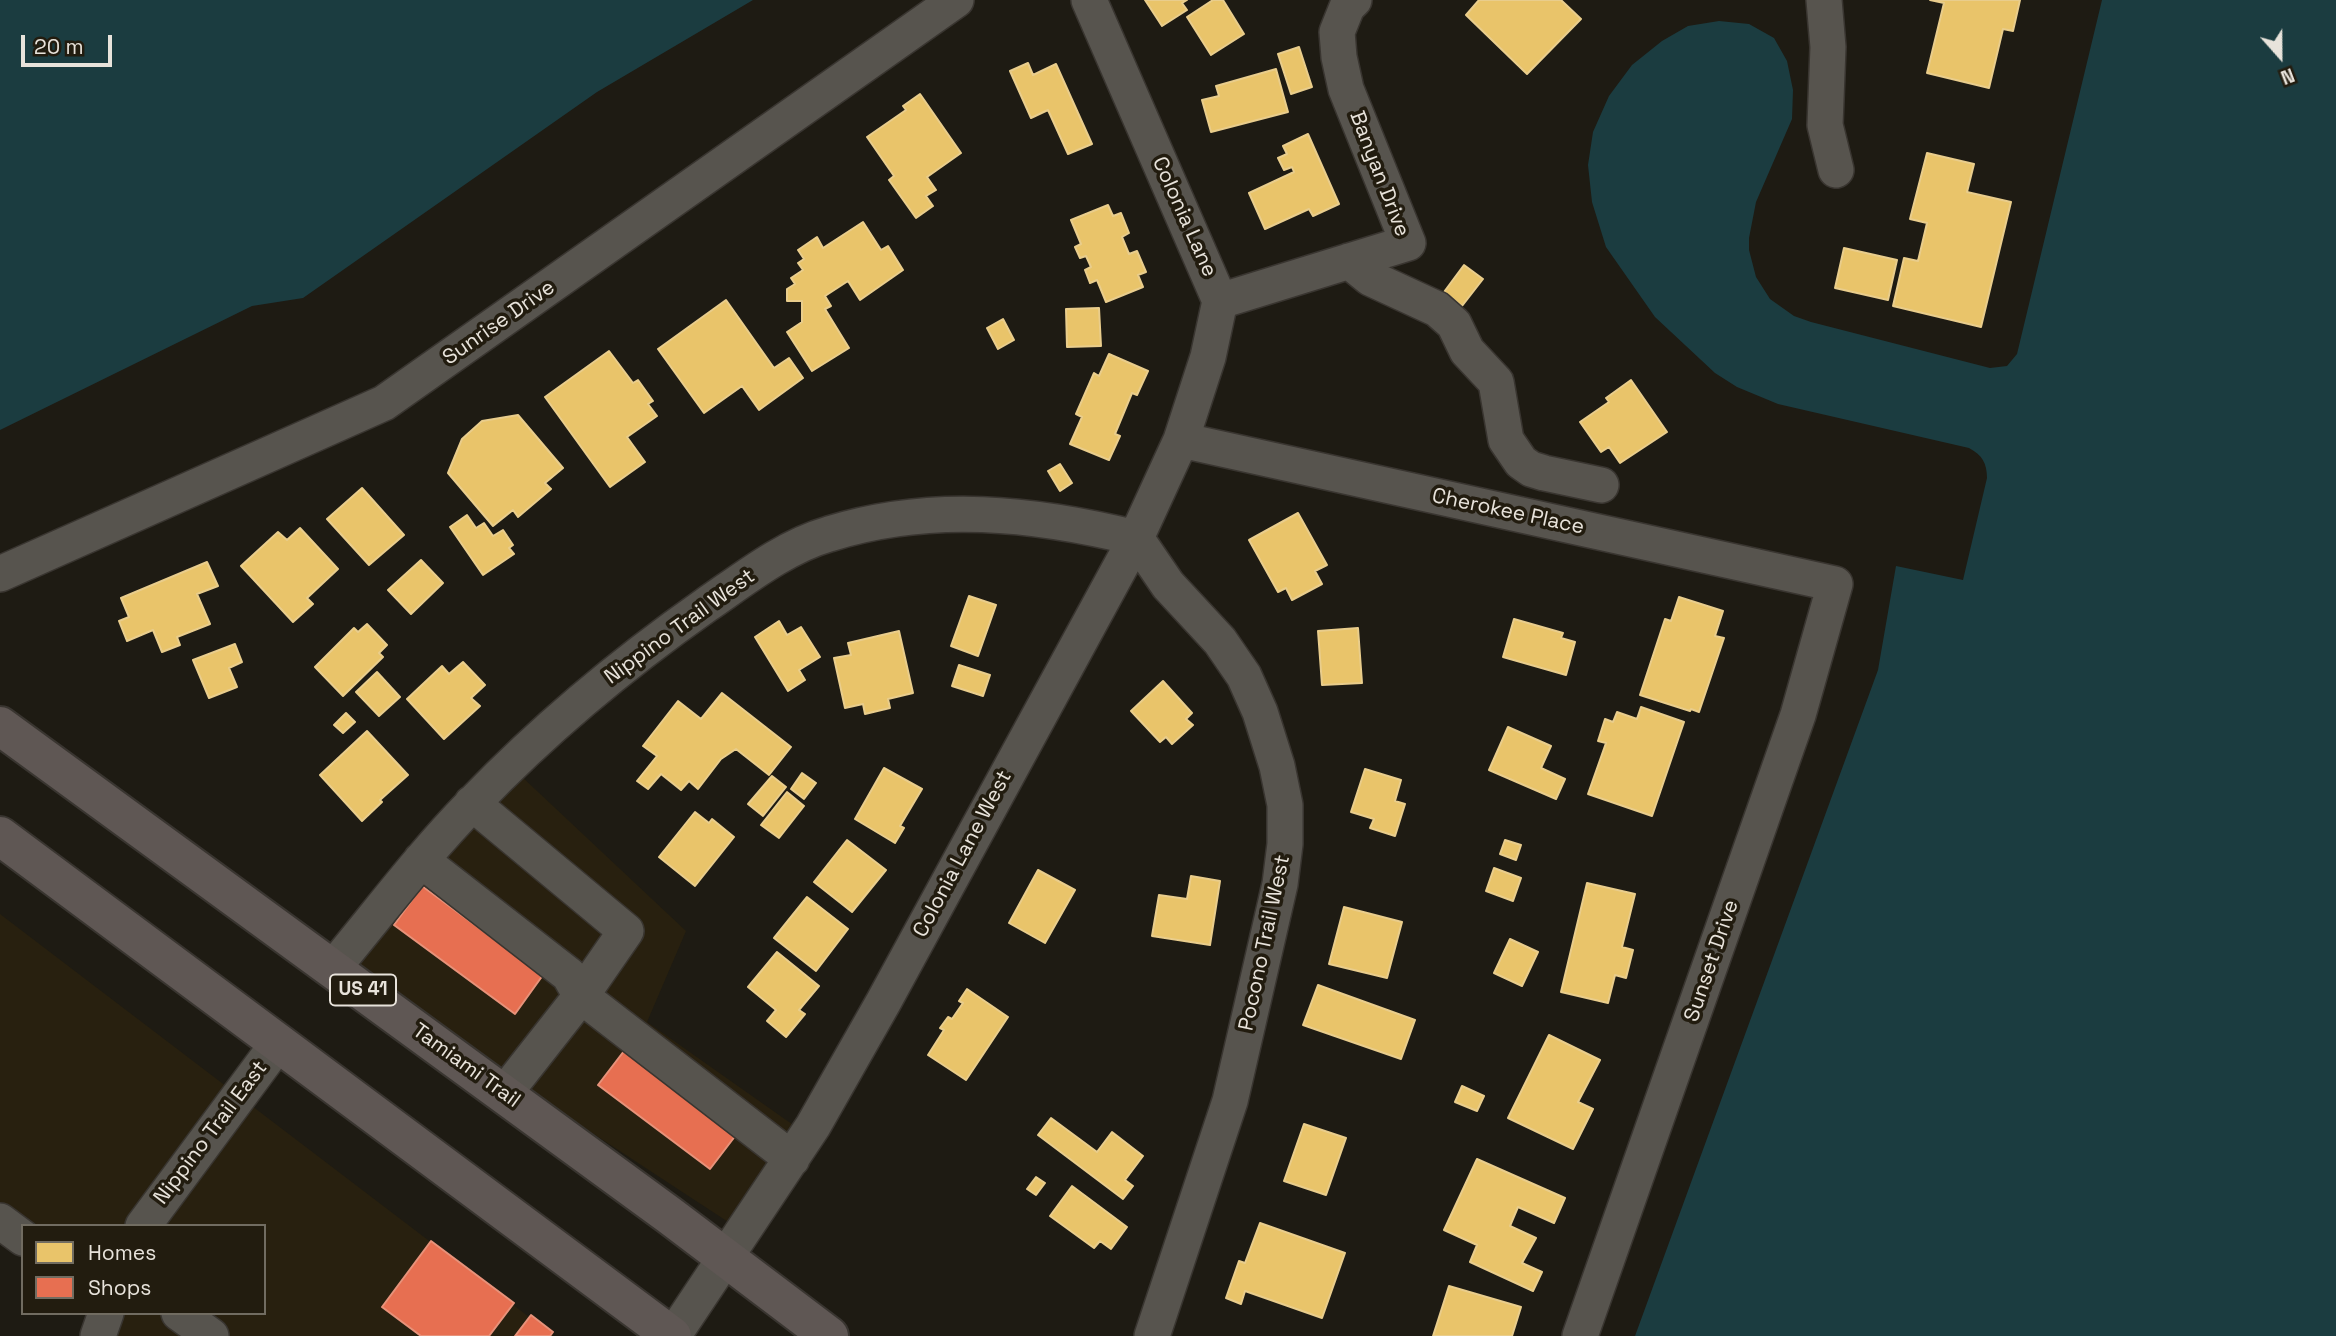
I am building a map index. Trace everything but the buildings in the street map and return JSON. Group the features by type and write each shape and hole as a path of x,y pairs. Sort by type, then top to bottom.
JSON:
{"main road":[{"name":"Tamiami Trail","path":"0,726 725,1256 829,1336"},
{"path":"0,836 673,1336"}],"street":[{"name":"Sunrise Drive","path":"0,574 384,402 956,0"},
{"name":"Colonia Lane","path":"1089,0 1220,301 1208,357 1181,440"},
{"name":"Banyan Drive","path":"1220,301 1408,243 1346,89 1341,68 1337,32 1347,7 1354,0"},
{"path":"1824,0 1828,47 1825,125 1836,170"},
{"path":"1349,261 1370,278 1437,309 1454,324 1467,351 1496,382 1506,440 1521,462 1544,473 1601,485"},
{"name":"Colonia Lane West","path":"673,1336 792,1160 884,1001 1136,538 1181,440"},
{"name":"Cherokee Place","path":"1181,440 1835,584"},
{"name":"Nippino Trail West","path":"333,968 421,860 472,803 533,744 605,681 680,623 781,556 826,534 875,522 921,515 975,513 1032,517 1080,524 1136,538"},
{"name":"Pocono Trail West","path":"1136,538 1168,585 1220,641 1244,676 1267,733 1285,805 1285,844 1280,884 1230,1101 1152,1336"},
{"name":"Sunset Drive","path":"1580,1336 1798,715 1835,584"},
{"path":"472,803 626,931 581,996 504,1094"},
{"path":"421,860 569,975 581,996 792,1160"},
{"name":"Nippino Trail East","path":"144,1224 279,1042"},
{"path":"0,1221 21,1237"},
{"path":"98,1336 105,1315"},
{"path":"182,1315 211,1336"}],"shaded area":[{"path":"520,775 686,931 647,1022 806,1134 745,1233 522,1087 333,948"},
{"path":"0,914 554,1336 90,1336 95,1315 266,1315 266,1224 21,1224 0,1209"}],"water":[{"path":"0,0 753,0 597,92 303,298 252,306 0,430"},
{"path":"2102,0 2336,0 2336,1336 1635,1336 1878,670 1896,566 1963,580 1987,478 1983,460 1969,448 1778,404 1737,387 1715,373 1655,317 1606,247 1592,202 1588,165 1593,132 1609,96 1632,65 1662,41 1688,26 1719,21 1749,24 1774,38 1787,61 1793,90 1792,119 1756,202 1749,238 1749,250 1756,277 1770,299 1794,316 1811,322 1990,368 2007,366 2017,354"}]}
